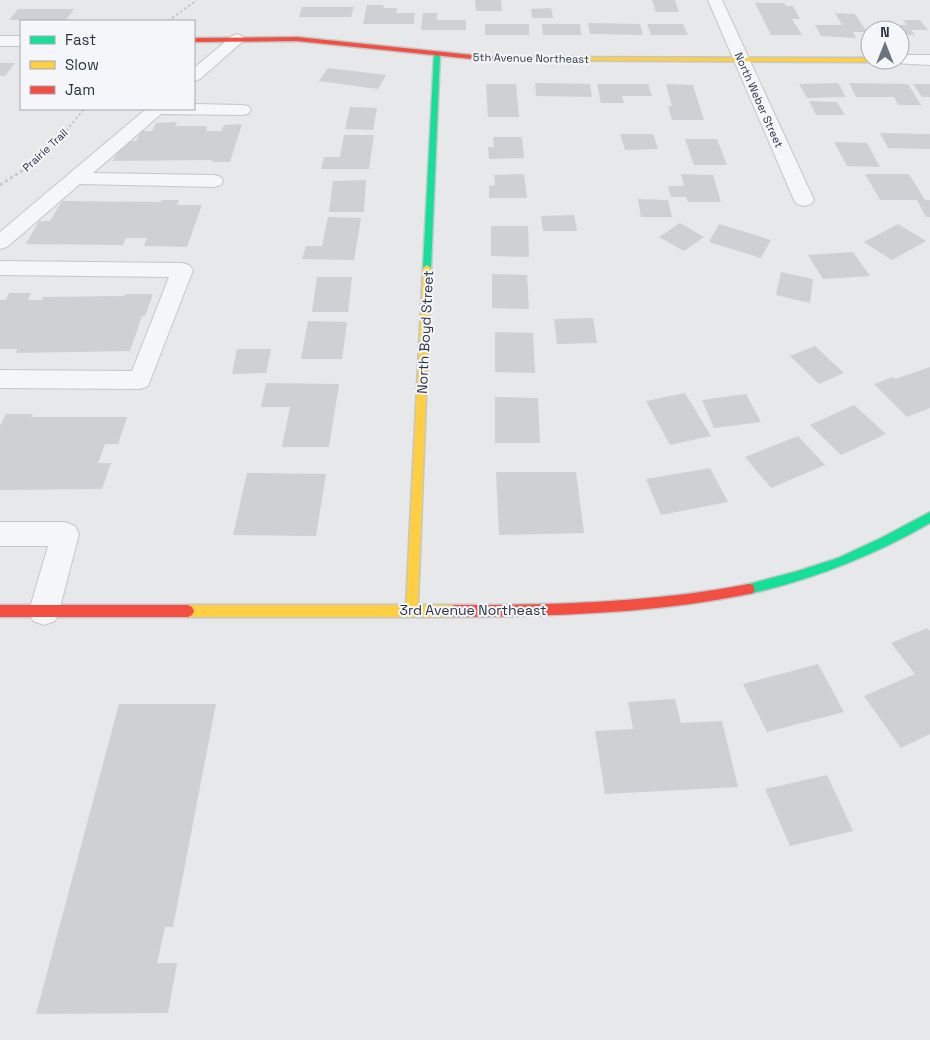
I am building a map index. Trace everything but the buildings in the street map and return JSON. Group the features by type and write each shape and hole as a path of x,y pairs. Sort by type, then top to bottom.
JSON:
{"street":[{"name":"North Weber Street","path":"714,0 804,200"},
{"path":"195,75 237,39"},
{"name":"5th Avenue Northeast","path":"195,40 297,39 437,55 492,59 860,60"},
{"path":"0,41 20,41"},
{"name":"North Boyd Street","path":"412,610 437,55"},
{"path":"910,60 930,60"},
{"path":"195,109 242,110"},
{"path":"0,244 155,110"},
{"path":"78,178 214,181"},
{"path":"0,268 182,270 140,380 0,379"},
{"name":"3rd Avenue Northeast","path":"0,611 559,611 647,606 715,596 791,579 847,561 904,533 930,517"},
{"path":"0,534 65,534 44,611"}],"path":[{"path":"169,20 196,0"},
{"name":"Prairie Trail","path":"0,185 24,172 77,120 83,110"}],"traffic: fast":[{"path":"427,268 437,55"},
{"path":"749,589 798,577 842,561 885,542 930,517"}],"traffic: slow":[{"path":"509,59 860,60"},
{"path":"412,610 427,268"},
{"path":"188,611 454,611"}],"traffic: jam":[{"path":"195,40 297,39 492,59 509,59"},
{"path":"454,611 528,611 639,606 676,602 749,589"},
{"path":"0,611 188,611"}]}
